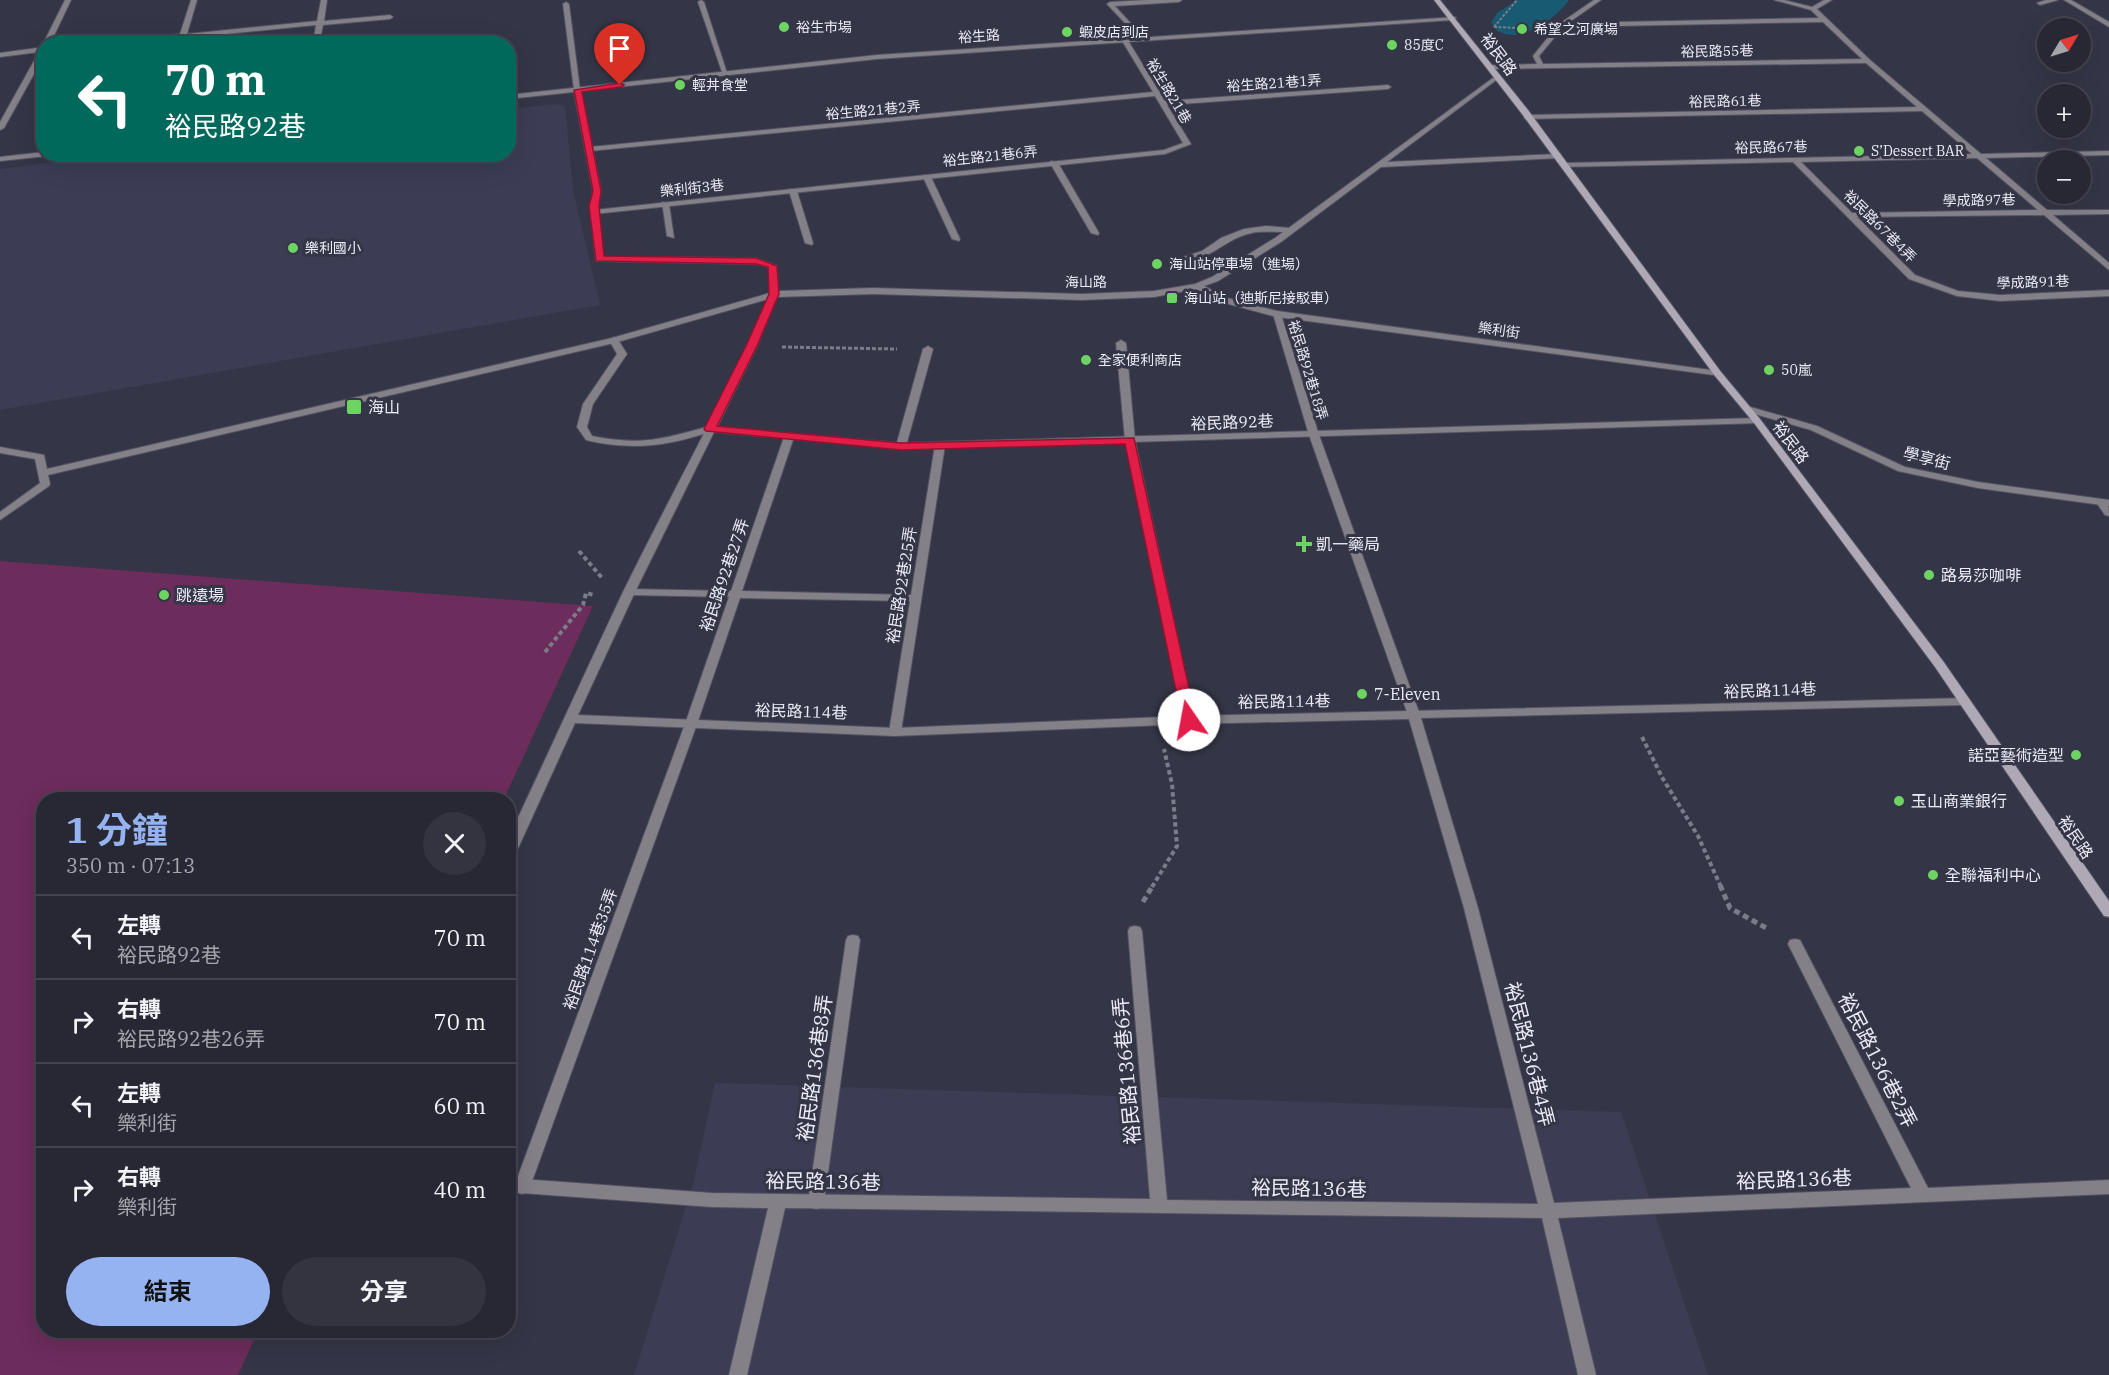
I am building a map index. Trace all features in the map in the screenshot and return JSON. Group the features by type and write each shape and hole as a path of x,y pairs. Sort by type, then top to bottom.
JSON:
{"street":[{"path":"50,36 68,0"},
{"path":"183,34 194,0"},
{"path":"318,36 324,0"},
{"path":"1141,38 1110,4 1179,0"},
{"name":"裕民路","path":"1437,0 1528,117 1718,374 1757,421 1964,701 2109,912"},
{"path":"1541,66 1536,56 1561,25 1598,0"},
{"path":"1777,0 1813,9 1922,109 2109,267"},
{"path":"1813,9 1829,0"},
{"path":"2040,3 2055,0"},
{"path":"2067,0 2109,25"},
{"path":"701,2 725,72"},
{"path":"516,837 628,592 752,346 774,294 772,266 756,261 599,259 594,212 597,191 578,90 566,4"},
{"path":"166,36 390,17"},
{"name":"裕生路","path":"516,96 877,57 1453,18"},
{"path":"1561,25 1823,20"},
{"name":"裕生路21巷","path":"1124,39 1188,144 1176,150"},
{"path":"0,55 36,50"},
{"name":"裕民路55巷","path":"1489,67 1868,61"},
{"path":"0,128 36,62"},
{"name":"海山路","path":"43,473 614,340 774,294 873,291 1082,297 1154,294 1197,286 1236,267 1290,230 1497,77"},
{"name":"裕生路21巷1弄","path":"1163,103 1388,87"},
{"name":"裕生路21巷2弄","path":"590,149 1157,94"},
{"name":"裕民路61巷","path":"1528,117 1922,109"},
{"name":"裕生路21巷6弄","path":"956,239 927,177 1176,150"},
{"name":"裕民路67巷","path":"1564,165 2109,153"},
{"path":"0,159 36,155"},
{"path":"1378,165 1557,156"},
{"name":"裕民路67巷4弄","path":"1795,160 1912,277 1957,293"},
{"name":"裕生路21巷6弄","path":"1054,163 1095,233"},
{"name":"樂利街3巷","path":"594,212 927,177"},
{"path":"793,191 809,243"},
{"path":"665,204 671,236"},
{"name":"學成路97巷","path":"1850,215 2109,212"},
{"path":"1172,262 1205,253 1224,240 1247,231 1266,228 1290,230"},
{"name":"樂利街","path":"1197,286 1224,300 1277,314 1718,374"},
{"name":"學成路91巷","path":"1957,293 2000,298 2109,293"},
{"name":"裕民路92巷18弄","path":"1277,314 1314,435 1414,715"},
{"path":"614,340 622,354 588,404 582,427 589,438 614,444 662,444 710,429"},
{"path":"1121,343 1130,440 1189,720"},
{"path":"901,446 928,350"},
{"name":"學享街","path":"1747,410 1814,428 1902,469 1978,485 2105,502"},
{"name":"裕民路92巷","path":"710,429 901,446 1757,421"},
{"name":"裕民路92巷27弄","path":"691,724 789,437"},
{"name":"裕民路92巷25弄","path":"894,732 940,445"},
{"path":"0,450 40,457 45,484 0,517"},
{"path":"2105,502 2109,513"},
{"path":"628,592 916,597"},
{"name":"裕民路114巷","path":"570,719 894,732 1189,720 1964,701"},
{"name":"裕民路136巷4弄","path":"1414,715 1471,908 1548,1210 1587,1375"},
{"name":"裕民路114巷35弄","path":"516,1183 691,724"},
{"name":"裕民路136巷6弄","path":"1135,932 1159,1207"},
{"name":"裕民路136巷8弄","path":"816,1202 853,940"},
{"name":"裕民路136巷2弄","path":"1795,944 1923,1195"},
{"name":"裕民路136巷","path":"516,1186 712,1200 1524,1212 2109,1187"},
{"path":"738,1375 778,1201"}],"path":[{"path":"1517,0 1494,27 1520,27 1532,21"},
{"path":"752,346 928,350"},
{"path":"579,551 604,582"},
{"path":"545,652 583,605 586,593 598,595"},
{"path":"1628,710 1663,779 1698,836 1730,908 1795,944"},
{"path":"1135,932 1143,902 1177,846 1172,784 1158,722"}],"shaded area":[{"name":"樂利國小","path":"557,104 565,106 573,190 600,305 0,410 0,169 55,162 516,162 516,108"},
{"path":"0,561 593,606 507,792 36,792 36,1338 255,1338 238,1375 0,1375"},
{"path":"715,1083 1621,1112 1708,1375 634,1375 693,1184"}],"waterway":[{"path":"1513,22 1547,0"}],"place":[{"name":"裕生市場","path":"784,27"},
{"name":"希望之河廣場","path":"1522,29"},
{"name":"蝦皮店到店","path":"1067,32"},
{"name":"85度C","path":"1392,45"},
{"name":"輕丼食堂","path":"680,85"},
{"name":"S’Dessert BAR","path":"1859,151"},
{"name":"樂利國小","path":"293,248"},
{"name":"海山站停車場（進場）","path":"1157,264"},
{"name":"海山站（迪斯尼接駁車）","path":"1172,298"},
{"name":"全家便利商店","path":"1086,360"},
{"name":"50嵐","path":"1769,370"},
{"name":"海山","path":"354,407"},
{"name":"凱一藥局","path":"1304,544"},
{"name":"路易莎咖啡","path":"1929,575"},
{"name":"跳遠場","path":"164,595"},
{"name":"7-Eleven","path":"1362,694"},
{"name":"諾亞藝術造型","path":"2076,755"},
{"name":"玉山商業銀行","path":"1899,801"},
{"name":"全聯福利中心","path":"1933,875"}],"route":[{"path":"620,85 578,90 597,191 594,206 599,259 756,261 772,266 774,294 752,346 710,429 901,446 1130,440 1189,720"}]}
